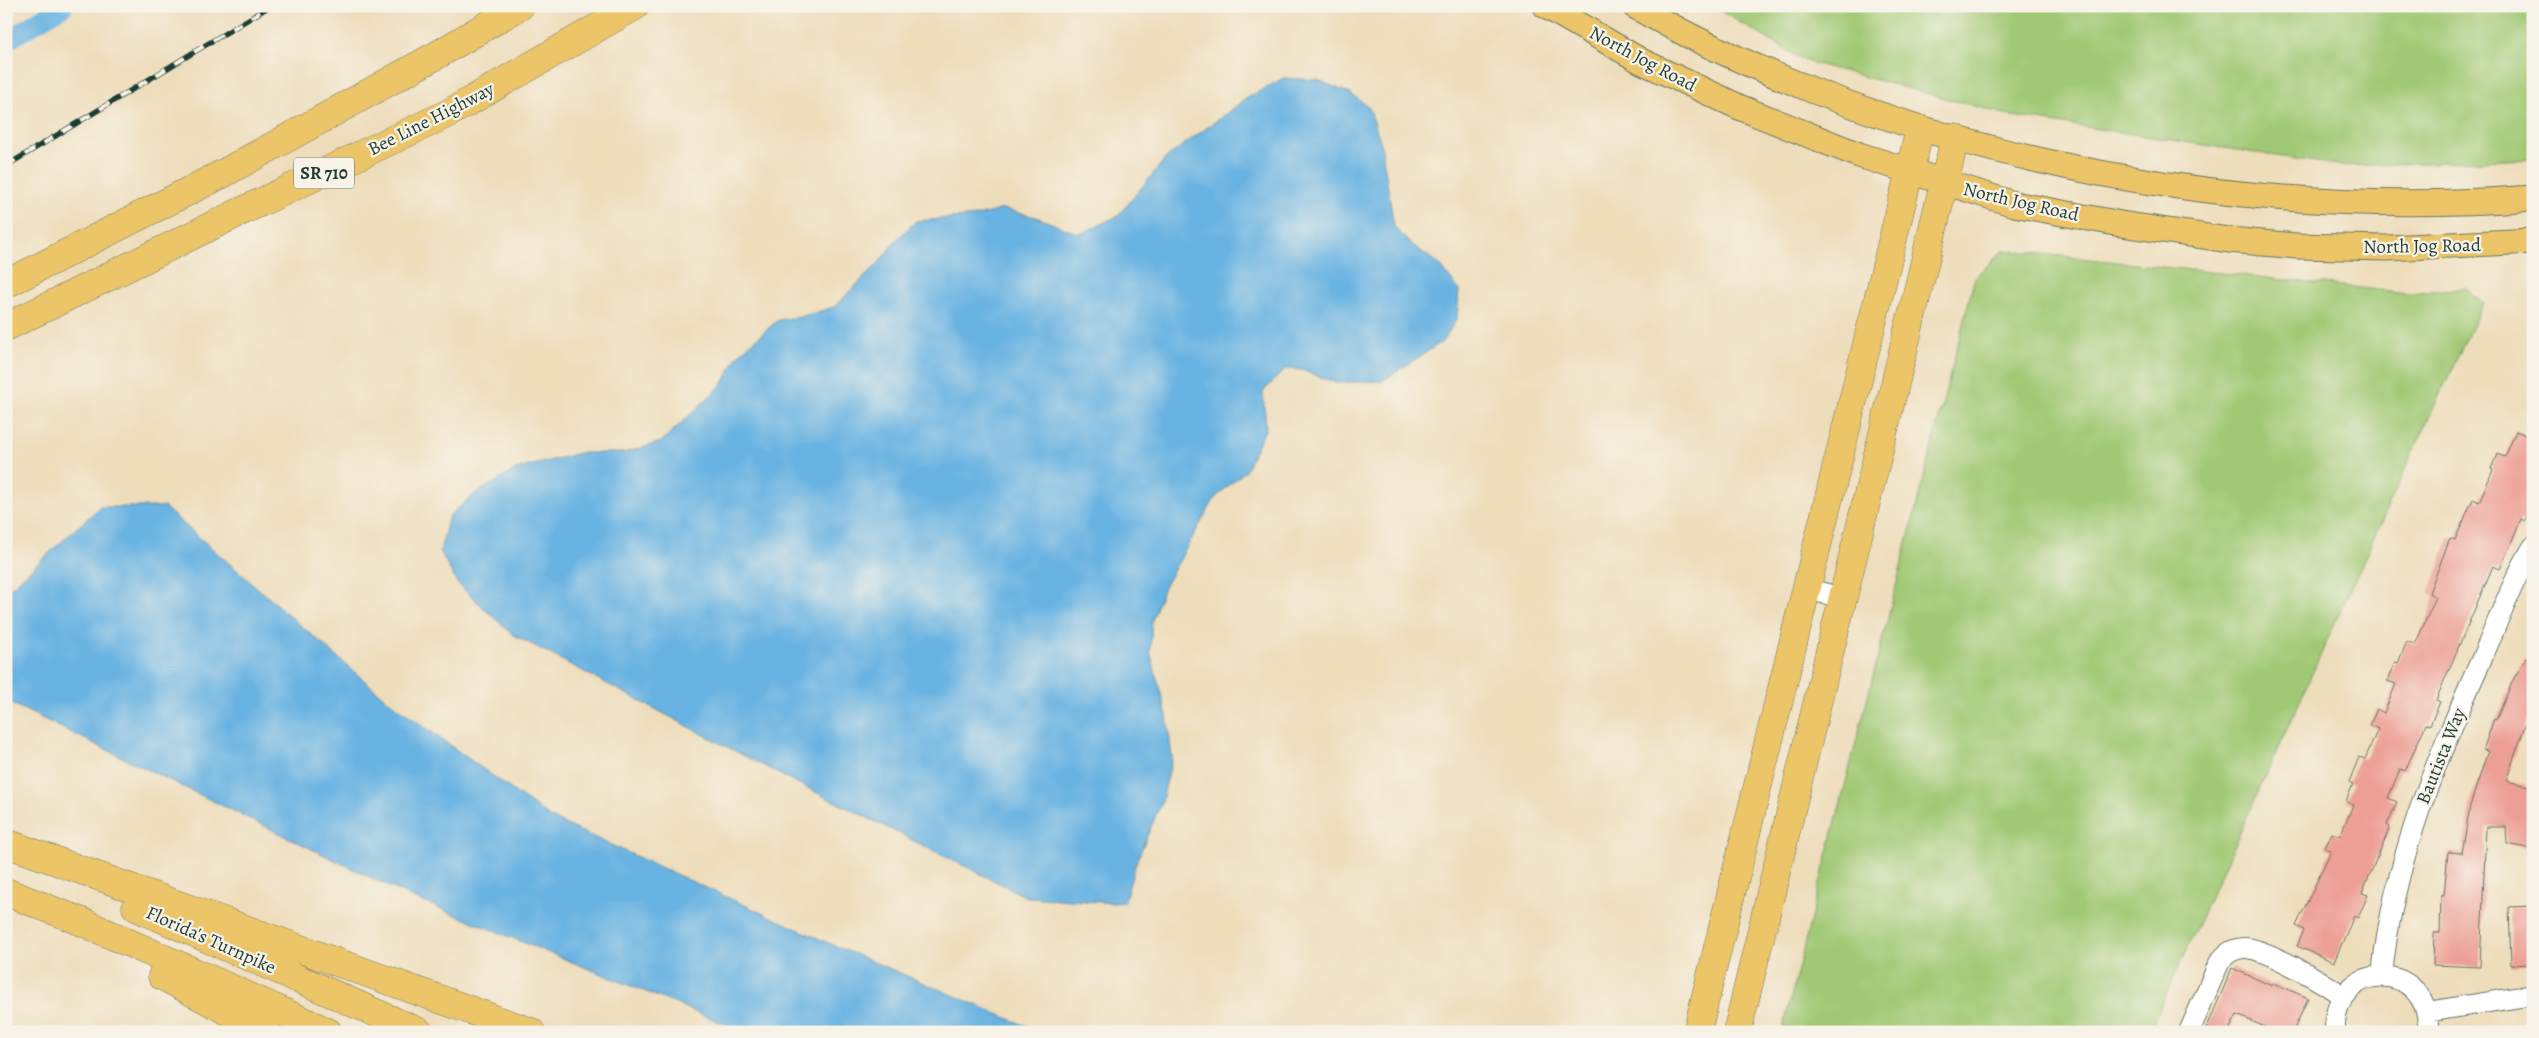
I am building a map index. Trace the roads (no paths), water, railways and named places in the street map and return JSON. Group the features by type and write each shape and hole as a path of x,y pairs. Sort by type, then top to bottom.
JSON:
{"highway":[{"name":"SR 710","path":"6,284 224,173 438,55 520,6"},
{"name":"Bee Line Highway","path":"6,327 240,212 449,113 635,6"},
{"path":"1697,1032 1920,129"},
{"path":"1737,1032 1955,138"},
{"path":"6,843 531,1032"},
{"name":"Florida's Turnpike","path":"6,843 104,893 419,1032"},
{"path":"6,893 267,1032"},
{"name":"Florida's Turnpike","path":"6,893 80,922 328,1032"}],"main road":[{"name":"North Jog Road","path":"1546,6 1641,61 1712,95 1908,172 2014,204 2121,224 2239,241 2297,246 2387,248 2533,241"},
{"path":"1635,6 1722,51 1876,115 1920,129 2022,156 2130,179 2240,195 2366,203 2493,201 2533,198"}],"street":[{"name":"Bautista Way","path":"2382,976 2392,903 2404,854 2419,808 2440,754 2533,547"},
{"path":"1807,589 1843,598"},
{"path":"2189,1032 2218,963 2225,954 2237,949 2246,948 2257,951 2320,980 2342,996"},
{"path":"2335,1032 2334,1016 2342,996 2358,982 2382,976 2399,979 2417,991 2428,1022 2533,995"}],"water":[{"path":"1284,78 1318,80 1351,94 1369,107 1381,144 1394,226 1406,240 1440,265 1459,290 1457,319 1442,342 1382,381 1337,383 1301,370 1285,369 1263,392 1266,428 1245,471 1215,498 1164,587 1152,620 1150,652 1167,716 1172,758 1162,801 1137,860 1124,902 1114,903 1027,897 779,774 512,634 457,583 440,551 449,516 475,494 517,469 580,453 624,453 661,442 722,385 737,356 778,320 800,317 834,307 878,264 897,239 916,221 977,216 1003,209 1036,217 1079,234 1118,216 1166,158 1247,98"},
{"path":"100,507 164,507 387,700 551,818 833,945 1041,1032 745,1032 411,897 6,701 6,592"}],"waterway":[{"path":"6,41 63,6"}],"railway":[{"path":"6,166 270,6"}]}
